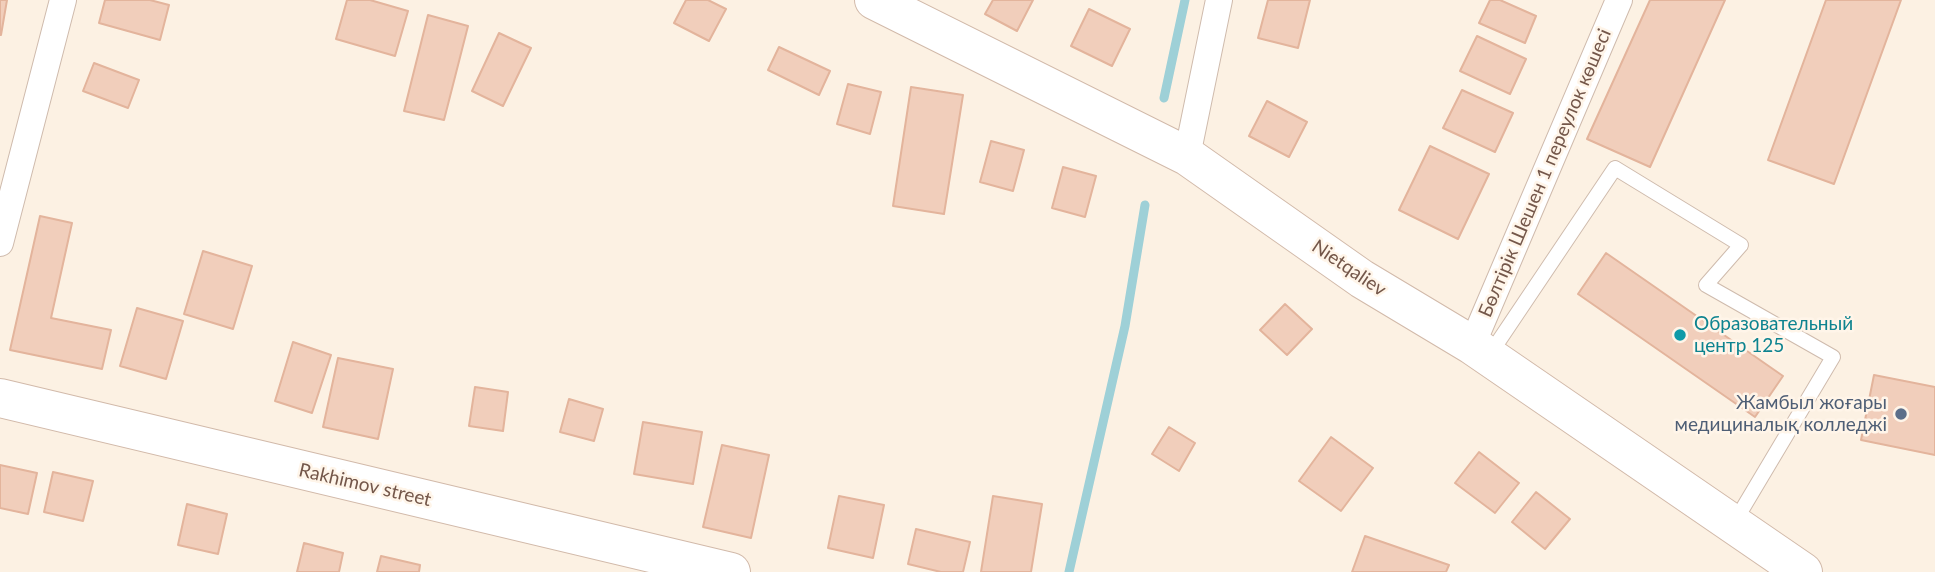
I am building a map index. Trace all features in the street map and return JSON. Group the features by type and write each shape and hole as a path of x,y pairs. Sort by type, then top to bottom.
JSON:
{"street":[{"path":"0,243 63,0"},
{"name":"Nietqaliev","path":"874,0 1187,156 1362,279 1480,351 1803,572"},
{"path":"1187,156 1219,0"},
{"name":"Бөлтірік Шешен 1 переулок көшесі","path":"1480,351 1619,0"},
{"name":"Rakhimov street","path":"0,398 731,572"}],"lane":[{"path":"1480,351 1615,168 1741,245 1706,285 1833,357 1734,524"}],"building":[{"path":"0,0 7,0 1,35 0,35"},
{"path":"105,0 150,0 169,5 160,40 99,23"},
{"path":"347,0 370,0 408,11 395,56 336,39"},
{"path":"686,0 708,0 726,9 709,41 674,23"},
{"path":"993,0 1033,0 1017,31 985,14"},
{"path":"1268,0 1310,0 1298,48 1258,38"},
{"path":"1490,0 1500,0 1536,16 1525,43 1479,23"},
{"path":"1650,0 1725,0 1650,167 1587,139"},
{"path":"1826,0 1901,0 1834,184 1768,160"},
{"path":"1089,9 1130,29 1112,66 1071,46"},
{"path":"428,15 468,26 444,120 404,111"},
{"path":"499,33 531,48 503,106 472,91"},
{"path":"1477,36 1526,59 1510,94 1460,71"},
{"path":"779,47 830,71 819,95 768,70"},
{"path":"94,63 139,80 128,108 83,91"},
{"path":"848,84 881,92 870,134 837,124"},
{"path":"911,87 963,95 944,214 893,206"},
{"path":"1462,90 1513,113 1495,152 1443,128"},
{"path":"1267,101 1307,122 1289,157 1249,136"},
{"path":"991,141 1024,150 1013,191 980,182"},
{"path":"1430,146 1489,174 1458,239 1399,210"},
{"path":"1063,167 1096,176 1085,217 1052,208"},
{"path":"40,216 72,223 51,318 111,330 102,369 10,350"},
{"path":"203,251 252,266 233,329 184,314"},
{"name":"Образовательный центр 125","path":"1606,253 1783,376 1755,417 1578,294"},
{"path":"1285,304 1312,329 1287,355 1260,330"},
{"path":"137,308 183,321 166,379 120,366"},
{"path":"293,342 331,355 312,413 275,401"},
{"path":"338,358 393,369 378,439 323,427"},
{"name":"Жамбыл жоғары медициналық колледжі","path":"1874,375 1935,387 1935,455 1861,440"},
{"path":"475,387 508,392 503,431 469,426"},
{"path":"569,399 603,409 594,441 560,432"},
{"path":"643,422 702,432 693,484 634,474"},
{"path":"1169,427 1195,443 1179,471 1152,454"},
{"path":"1331,437 1373,468 1341,511 1299,481"},
{"path":"722,445 769,455 751,538 703,527"},
{"path":"1479,452 1519,483 1495,513 1455,483"},
{"path":"0,465 37,473 28,514 0,508"},
{"path":"53,472 93,481 83,521 44,512"},
{"path":"1536,492 1570,519 1545,549 1512,522"},
{"path":"839,496 884,505 873,558 828,548"},
{"path":"993,496 1042,504 1031,572 981,572"},
{"path":"187,504 227,514 218,554 178,545"},
{"path":"916,529 970,542 963,572 941,572 908,564"},
{"path":"1365,536 1449,565 1446,572 1352,572"},
{"path":"304,543 343,553 339,572 297,572"},
{"path":"381,556 420,565 419,572 377,572"}],"waterway":[{"path":"1164,98 1185,0"},
{"path":"1069,572 1125,326 1145,205"}],"place":[{"name":"Образовательный центр 125","path":"1680,335"},
{"name":"Жамбыл жоғары медициналық колледжі","path":"1901,414"}]}
